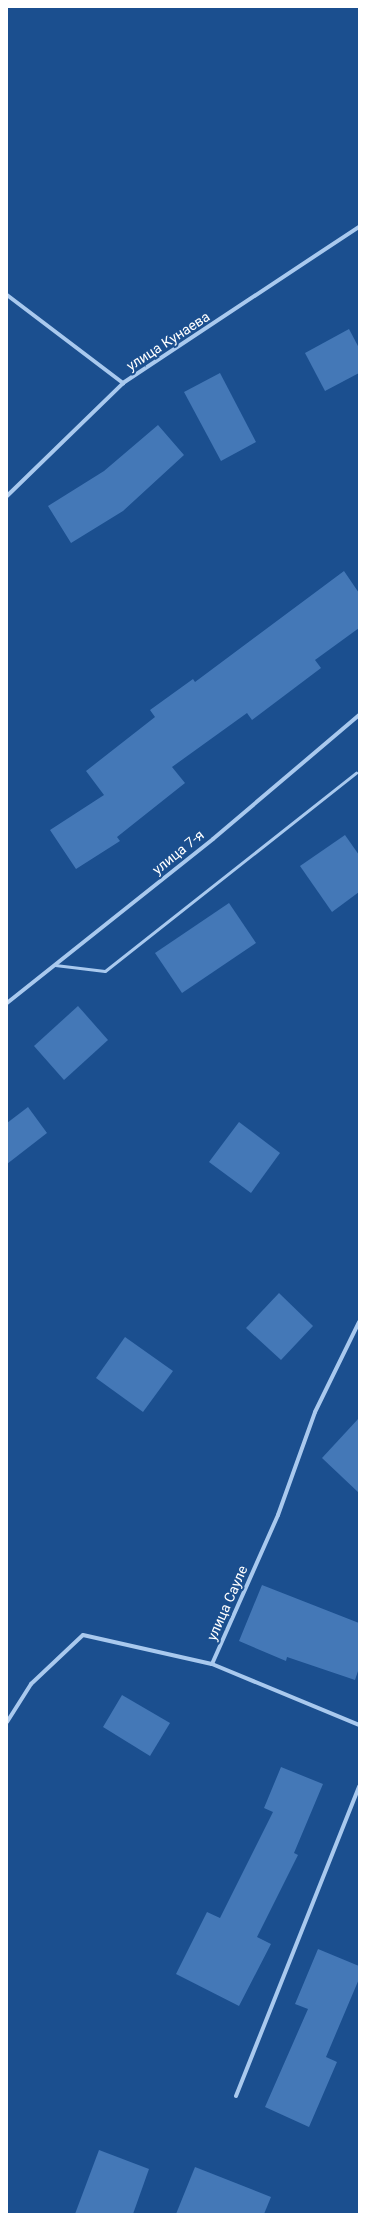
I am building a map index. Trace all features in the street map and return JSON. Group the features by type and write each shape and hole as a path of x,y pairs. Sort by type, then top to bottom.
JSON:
{"street":[{"name":"улица Кунаева","path":"7,496 123,383 359,227"},
{"path":"7,295 123,383"},
{"name":"улица 7-я","path":"7,1003 212,839 359,714"},
{"name":"улица Сауле","path":"212,1664 278,1515 315,1412 359,1322"},
{"path":"7,1722 31,1684 83,1635 212,1664 359,1725"},
{"path":"236,2096 359,1787"}],"lane":[{"path":"54,965 105,971 356,773"}],"building":[{"path":"349,329 359,348 359,373 325,391 305,353"},
{"path":"220,373 256,442 221,461 184,392"},
{"path":"158,425 184,455 123,511 71,543 48,506 104,471"},
{"path":"344,571 359,593 359,628 315,660 321,668 252,720 247,713 172,767 185,783 117,837 120,841 76,869 50,830 104,795 86,771 155,717 150,710 193,679 195,682"},
{"path":"345,835 359,855 359,892 332,912 300,866"},
{"path":"229,903 256,943 182,993 155,953"},
{"path":"78,1006 108,1040 64,1080 34,1046"},
{"path":"28,1107 47,1133 7,1164 7,1123"},
{"path":"239,1122 280,1153 251,1193 209,1162"},
{"path":"279,1293 313,1326 281,1360 246,1328"},
{"path":"125,1337 173,1371 143,1412 96,1378"},
{"path":"359,1418 359,1493 322,1458"},
{"path":"262,1585 359,1623 359,1668 355,1680 287,1657 286,1661 239,1641"},
{"path":"122,1695 170,1723 150,1756 103,1727"},
{"path":"281,1767 323,1784 294,1853 298,1855 257,1937 271,1944 239,2006 176,1974 207,1912 220,1918 273,1812 264,1808"},
{"path":"318,1949 359,1966 359,1979 326,2057 337,2062 309,2127 265,2107 308,2009 295,2004"},
{"path":"99,2150 149,2169 133,2214 75,2214"},
{"path":"195,2167 271,2197 264,2214 176,2214"}]}
